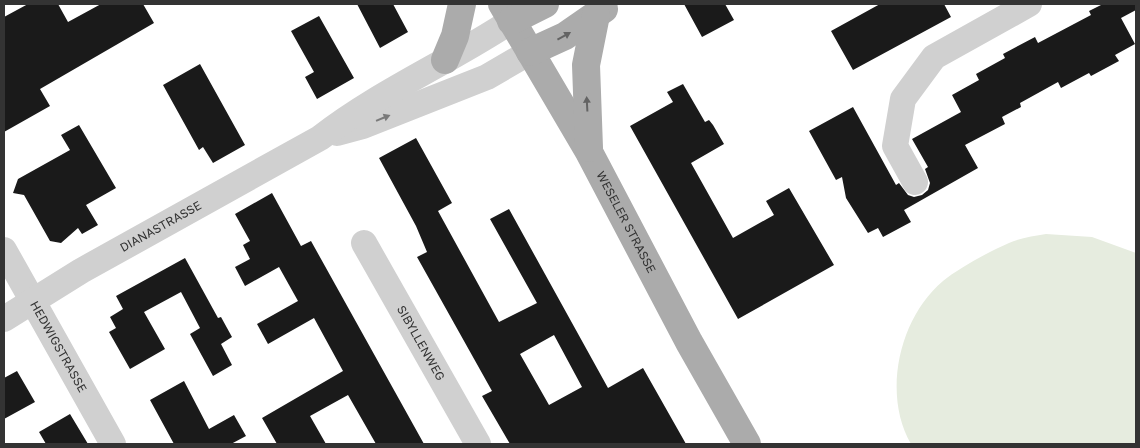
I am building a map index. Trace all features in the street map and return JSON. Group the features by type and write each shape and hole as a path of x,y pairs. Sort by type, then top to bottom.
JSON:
{"main road":[{"path":"444,60 455,36 462,4"},
{"path":"507,12 545,4"},
{"path":"530,52 565,36 603,9"},
{"path":"590,152 586,65 603,9"},
{"name":"WESELER STRASSE","path":"507,12 590,152 689,342 747,444"}],"street":[{"path":"915,182 895,146 903,99 934,58 1030,4"},
{"name":"DIANASTRASSE","path":"4,318 115,252 320,138 353,112 476,44 507,12"},
{"name":"DIANASTRASSE","path":"320,138 363,126 487,77 530,52"},
{"name":"SIBYLLENWEG","path":"364,243 478,444"},
{"name":"HEDWIGSTRASSE","path":"4,250 113,444"}],"shaded area":[{"path":"1046,234 1092,237 1136,253 1136,444 911,444 902,424 898,403 897,380 906,336 915,315 943,281 966,265 1013,241"}],"building":[{"path":"28,4 58,4 68,22 101,4 143,4 154,23 40,89 50,106 4,132 4,17"},
{"path":"357,4 393,4 408,32 380,48"},
{"path":"684,4 725,4 734,20 702,37"},
{"path":"880,4 944,4 951,17 853,70 831,31"},
{"path":"1103,4 1136,4 1136,10 1121,18 1135,44 1115,55 1119,61 1091,76 1089,73 1061,88 1058,82 1020,103 1021,107 1002,117 1005,124 965,145 978,168 904,210 911,222 883,237 878,228 868,233 846,198 842,177 836,180 809,131 853,107 896,185 899,183 908,195 914,197 922,195 928,190 930,183 925,169 928,167 912,139 961,112 952,95 979,80 976,74 1005,58 1003,54 1035,37 1038,43 1091,15 1089,11"},
{"path":"319,16 354,78 317,99 305,77 314,72 291,31"},
{"path":"200,64 245,145 213,163 203,147 199,150 163,85"},
{"path":"683,84 705,122 709,120 724,144 691,163 733,238 774,215 766,201 789,188 834,265 738,319 630,126 673,102 667,92"},
{"path":"79,125 116,188 86,205 98,225 82,234 78,228 61,243 50,241 24,195 13,193 18,179 70,150 61,135"},
{"path":"416,138 452,203 438,211 499,322 537,303 490,219 509,209 608,388 643,368 686,444 510,444 482,396 492,391 417,257 427,252 416,226 379,158","holes":["554,335 582,387 549,405 520,354"]},
{"path":"272,193 301,246 311,241 424,444 376,444 348,395 310,416 326,444 277,444 262,418 343,371 314,318 268,344 257,324 298,301 279,267 245,286 235,267 250,259 243,245 250,241 235,214"},
{"path":"185,258 218,318 221,317 232,337 221,344 232,365 213,376 190,334 200,328 181,292 144,312 165,349 130,369 109,332 116,328 110,317 123,309 116,296"},
{"path":"17,371 35,402 4,419 4,378"},
{"path":"184,381 209,429 234,415 246,436 231,444 174,444 150,400"},
{"path":"70,414 88,444 46,444 39,432"}]}
